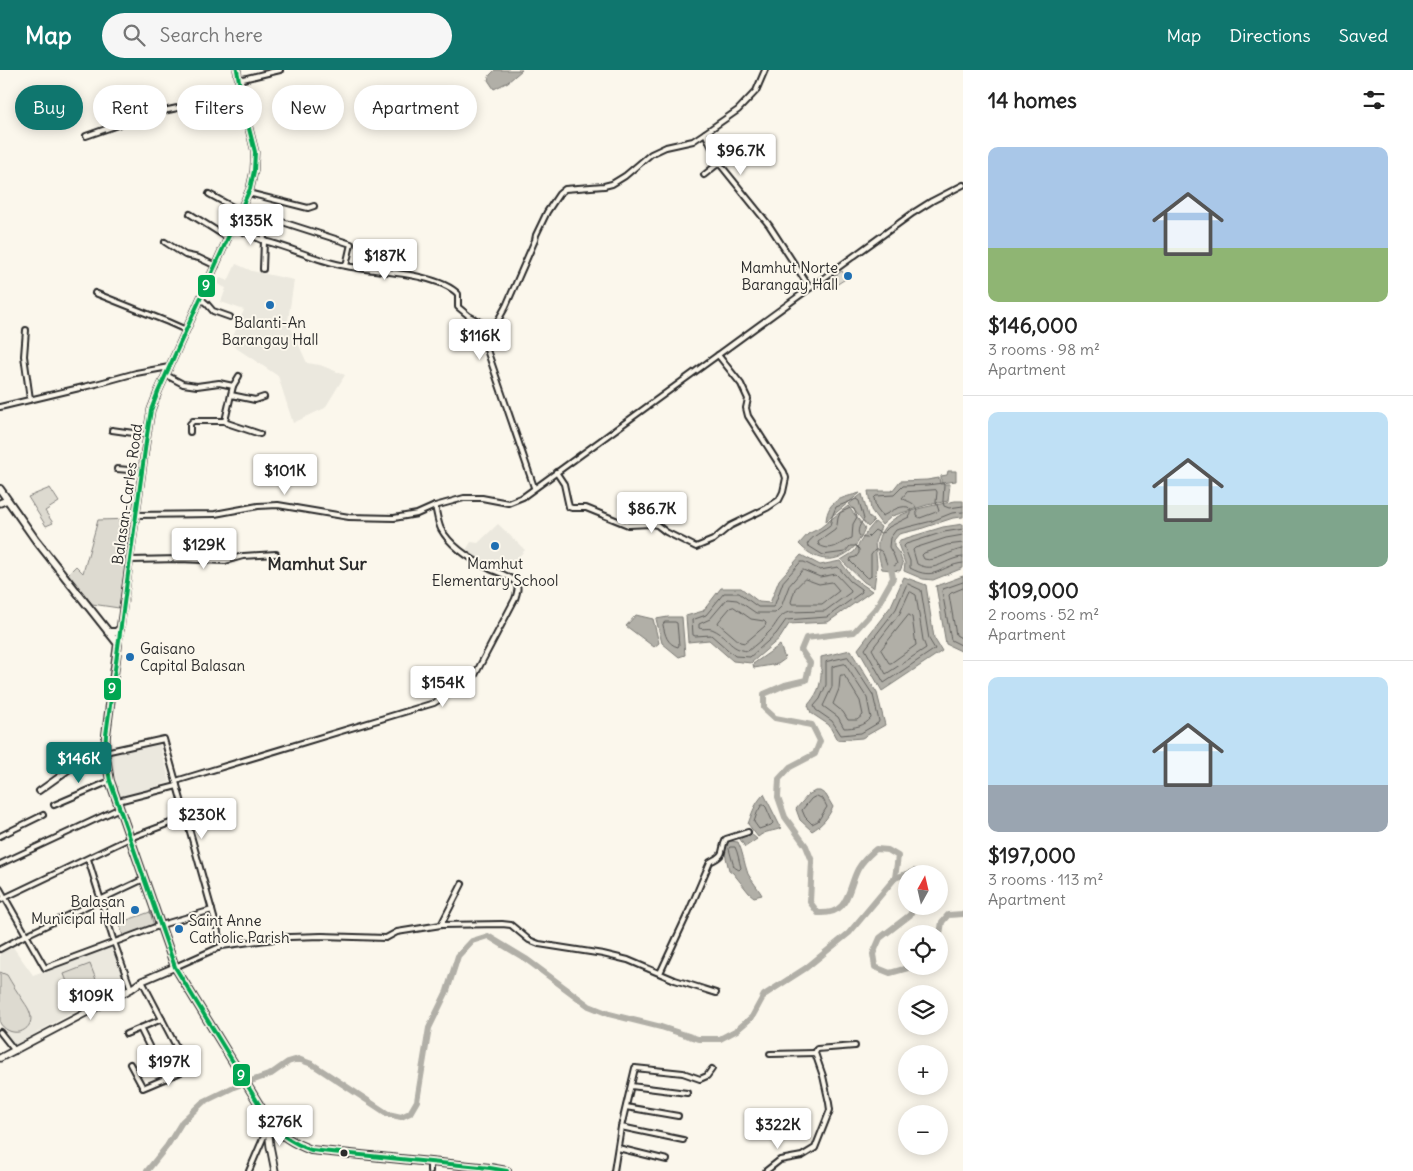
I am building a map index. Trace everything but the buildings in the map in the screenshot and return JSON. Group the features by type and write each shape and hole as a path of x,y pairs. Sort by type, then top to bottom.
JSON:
{"main road":[{"name":"Balasan-Carles Road","path":"238,70 240,85"},
{"name":"Balasan-Carles Road","path":"118,644 151,410 248,192 254,171 255,152 250,130"},
{"path":"0,489 35,539 118,644 106,735 106,754 110,781 175,967 242,1076 269,1125 288,1139 311,1150 507,1171"},
{"path":"0,503 7,500"},
{"path":"108,632 116,632 120,629"},
{"path":"0,1058 142,981 175,967"},
{"path":"269,1125 270,1146 275,1171"}],"street":[{"path":"239,80 280,70"},
{"path":"534,487 486,347 547,212 559,194 565,189 612,184 625,176 651,154 666,147 693,141 738,110 756,91 765,70"},
{"path":"86,136 149,114 177,108"},
{"path":"705,133 720,163 769,225 810,288"},
{"path":"704,175 720,163"},
{"path":"136,515 215,514 258,506 278,505 349,517 394,518 417,514 435,506 464,498 482,498 508,503 523,497 534,487 932,200 963,185"},
{"path":"248,192 308,208 314,206"},
{"path":"208,194 240,211"},
{"path":"190,214 228,238"},
{"path":"263,268 264,237 268,222 273,219 352,244 346,266"},
{"path":"233,227 264,241 346,266 436,280 454,289 458,294 458,307 469,316 493,329"},
{"path":"165,242 185,255 199,258 216,266"},
{"path":"96,293 186,330"},
{"path":"201,299 213,311 230,316"},
{"path":"26,330 24,356 30,399"},
{"path":"556,472 564,484 569,507 586,508 628,526 657,525 666,532 696,547 713,540 735,524 779,500 786,478 784,472 748,416 746,408 748,399 741,384 718,355"},
{"path":"0,407 136,373 169,368"},
{"path":"166,375 183,384 197,386 219,383 233,386"},
{"path":"225,421 233,386 239,376"},
{"path":"231,395 255,400 264,397"},
{"path":"190,432 190,424 194,421 225,421 260,434"},
{"path":"112,430 147,435"},
{"path":"117,469 129,470 141,477"},
{"path":"118,801 434,703 475,675 515,599 518,585 514,580 484,566 463,553 450,541 441,528 435,506"},
{"path":"130,560 225,561 243,556 276,554"},
{"path":"39,791 81,761 164,740 222,946"},
{"path":"54,805 110,781"},
{"path":"0,864 120,808"},
{"path":"0,836 43,815"},
{"path":"0,900 130,838 186,817"},
{"path":"660,973 710,862 719,858 723,852 726,839 748,832"},
{"path":"88,859 114,942 131,988"},
{"path":"0,949 144,879"},
{"path":"441,925 462,884"},
{"path":"0,889 45,968 161,925 212,910"},
{"path":"175,967 222,946 243,942 322,936 386,938 397,932 441,925 502,924 511,925 529,940 540,944 628,960 675,980 716,993"},
{"path":"130,1064 143,1088 188,1069 142,981"},
{"path":"126,1034 162,1019"},
{"path":"140,1028 165,1079"},
{"path":"0,1032 15,1051"},
{"path":"770,1054 815,1053 817,1049 855,1046"},
{"path":"766,1171 780,1160 802,1156 815,1148 830,1110 830,1103 815,1053"},
{"path":"614,1171 621,1127 635,1068 683,1073 700,1079 707,1076 712,1069"},
{"path":"631,1086 687,1093"},
{"path":"626,1107 678,1116"},
{"path":"249,1171 269,1125"},
{"path":"621,1127 683,1140"},
{"path":"618,1148 667,1160"},
{"path":"430,1162 430,1171"}],"shaded area":[{"path":"236,264 252,271 294,280 288,321 307,363 320,365 345,375 325,408 293,423 278,376 230,344 244,310 221,302 226,288 217,284 220,278 228,281"},
{"path":"842,271 847,278 836,285 832,278"},
{"path":"50,488 59,502 45,511 53,523 46,526 28,497"},
{"path":"132,519 119,608 92,604 68,574 76,566 83,573 98,520"},
{"name":"Mamhut Elementary School","path":"498,524 525,550 504,573 476,559 466,550 471,542 478,543"},
{"path":"159,742 170,782 120,798 110,755"},
{"path":"150,912 154,926 123,936 119,923"},
{"path":"112,946 126,986 73,1012 15,1045 0,1025 0,951 13,947 33,975"},
{"path":"90,964 100,990 74,1000 64,974"},
{"path":"0,972 7,975 30,1012 30,1024 22,1031 11,1031 0,1023"}],"water":[{"path":"495,70 522,70 508,82 494,89 488,80"},
{"path":"948,471 956,471 956,481 941,483 941,476 947,475"},
{"path":"939,478 940,484 950,484 948,501 927,505 892,516 882,525 871,510 868,491 892,491 900,481"},
{"path":"860,493 826,521 827,514 833,504 842,498"},
{"path":"862,494 868,516 874,521 868,527 849,504"},
{"path":"963,501 963,517 953,518 899,534 894,540 894,547 899,553 903,564 900,571 882,569 878,542 882,531 889,523 898,517 921,508"},
{"path":"848,506 865,528 853,549 837,558 823,559 811,554 799,544 808,534 820,528"},
{"path":"875,522 881,527 875,542 877,565 874,588 864,582 841,560 854,552"},
{"path":"963,524 963,568 933,580 923,579 904,571 905,563 898,544 900,540 943,527"},
{"path":"801,555 820,565 840,561 853,578 872,591 828,622 789,624 780,638 751,663 733,661 709,640 688,642 686,616 703,611 721,588 741,588 759,602 770,603 779,580"},
{"path":"963,576 963,652 946,644 936,586"},
{"path":"904,577 926,585 934,638 942,651 882,691 858,649 891,606"},
{"path":"636,615 653,619 659,643 654,647 626,626"},
{"path":"682,617 685,655 679,657 662,643 656,619"},
{"path":"780,645 785,659 778,664 754,668 753,664"},
{"path":"850,650 877,693 885,725 862,738 837,740 829,725 811,713 808,705 819,688 821,657"},
{"path":"815,791 820,791 826,795 833,807 824,821 812,831 800,820 796,809 808,795"},
{"path":"764,794 781,828 764,833 758,837 748,824 752,812"},
{"path":"750,833 757,839 745,847 740,839"},
{"path":"726,842 738,842 748,874 762,895 754,897 729,870 724,849"}],"waterway":[{"path":"147,1171 167,1146 182,1122 203,1102 234,1087 271,1074 288,1062 298,1059 312,1064 388,1114 401,1117 410,1113 417,1101 429,1028 447,991 458,956 472,941 488,936 526,959 589,1006 609,1014 661,1027 698,1039 720,1039 737,1030 752,1017 764,995 806,968 849,933 895,878 898,856 888,850 876,849 860,866 846,900 842,905 828,913 818,913 810,902 812,861 806,846 785,817 778,797 779,779 790,767 815,754 820,741 812,725 775,718 764,708 764,694 785,685 806,680 810,663 801,650 806,638 854,632 876,608 893,578 890,562"},
{"path":"942,925 948,915 963,914"},
{"path":"898,971 890,973 875,967 873,954 880,938 910,915"}],"transit line":[{"name":"9","path":"237,70 244,109 255,152 254,171 250,189 151,410 106,735 105,752 110,781 175,967 275,1129 289,1140 311,1150 507,1171"}],"place":[{"name":"Mamhut Norte Barangay Hall","path":"848,276"},
{"name":"Balanti-An Barangay Hall","path":"270,305"},
{"name":"Mamhut Elementary School","path":"495,546"},
{"name":"Gaisano Capital Balasan","path":"130,657"},
{"name":"Balasan Municipal Hall","path":"135,910"},
{"name":"Saint Anne Catholic Parish","path":"179,929"}],"district":[{"name":"Mamhut Sur","path":"317,563"}]}
